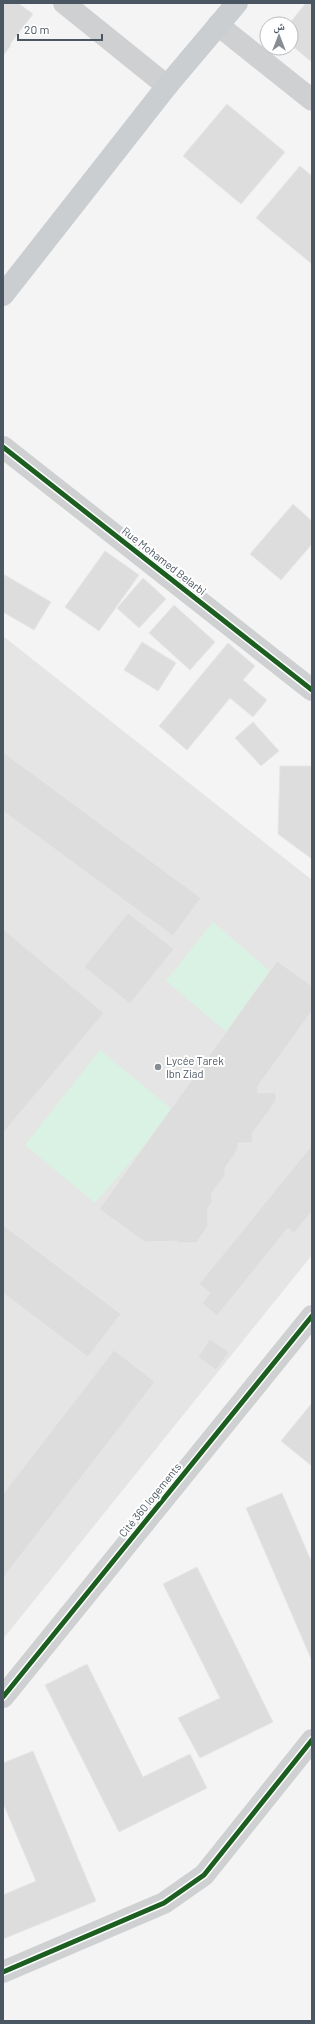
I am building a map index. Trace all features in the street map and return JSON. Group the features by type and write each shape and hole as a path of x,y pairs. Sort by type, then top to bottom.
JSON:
{"main road":[{"path":"3,295 167,86 237,3"}],"street":[{"path":"64,3 167,86"},
{"path":"218,25 312,100"},
{"name":"Rue Mohamed Belarbi","path":"3,447 312,690"},
{"name":"Cité 360 logements","path":"3,1697 312,1316"},
{"path":"3,1972 164,1903 204,1875 312,1740"}],"shaded area":[{"name":"Lycée Tarek Ibn Ziad","path":"3,636 312,880 312,1255 3,1639"}],"green space":[{"path":"213,922 306,1002 256,1057 166,981"},
{"path":"100,1050 174,1111 95,1203 25,1145"}],"building":[{"path":"3,3 18,3 33,14 10,44 11,45 3,56"},
{"path":"306,3 312,3 312,62 299,51 299,16 295,16"},
{"path":"227,104 285,152 241,204 183,156"},
{"path":"300,166 312,176 312,264 256,218"},
{"path":"293,504 312,521 312,544 281,580 250,554"},
{"path":"105,551 139,575 99,631 65,607"},
{"path":"3,574 51,602 34,630 3,612"},
{"path":"143,578 166,599 139,628 117,608"},
{"path":"174,605 215,642 190,670 149,633"},
{"path":"142,642 176,663 158,691 124,670"},
{"path":"228,643 255,666 243,680 267,700 253,717 230,698 187,750 159,726"},
{"path":"253,722 279,751 261,766 235,738"},
{"path":"3,752 201,898 173,936 3,811"},
{"path":"280,766 312,766 312,859 278,834"},
{"path":"128,913 174,949 130,1004 84,967"},
{"path":"3,929 104,1013 3,1133"},
{"path":"277,961 312,986 312,1011 258,1086 258,1093 276,1092 276,1101 252,1134 253,1143 238,1143 238,1149 225,1168 225,1175 211,1194 212,1202 208,1208 208,1226 196,1243 180,1243 177,1241 145,1242 99,1209"},
{"path":"312,1145 312,1211 294,1233 288,1228 217,1316 202,1303 210,1293 199,1284"},
{"path":"3,1225 121,1314 88,1357 3,1293"},
{"path":"210,1339 229,1352 216,1370 198,1357"},
{"path":"114,1350 155,1382 3,1578 3,1494"},
{"path":"312,1403 312,1466 281,1441"},
{"path":"282,1493 312,1563 312,1661 246,1508"},
{"path":"197,1567 273,1722 200,1758 178,1718 220,1698 163,1584"},
{"path":"87,1664 143,1777 190,1754 207,1788 119,1832 45,1685"},
{"path":"33,1751 96,1901 3,1939 3,1895 36,1881 3,1803 3,1763"}],"cycle path":[{"path":"3,447 312,690"},
{"path":"3,1697 312,1316"},
{"path":"3,1972 164,1903 204,1875 312,1740"}],"place":[{"name":"Lycée Tarek Ibn Ziad","path":"158,1067"}]}
